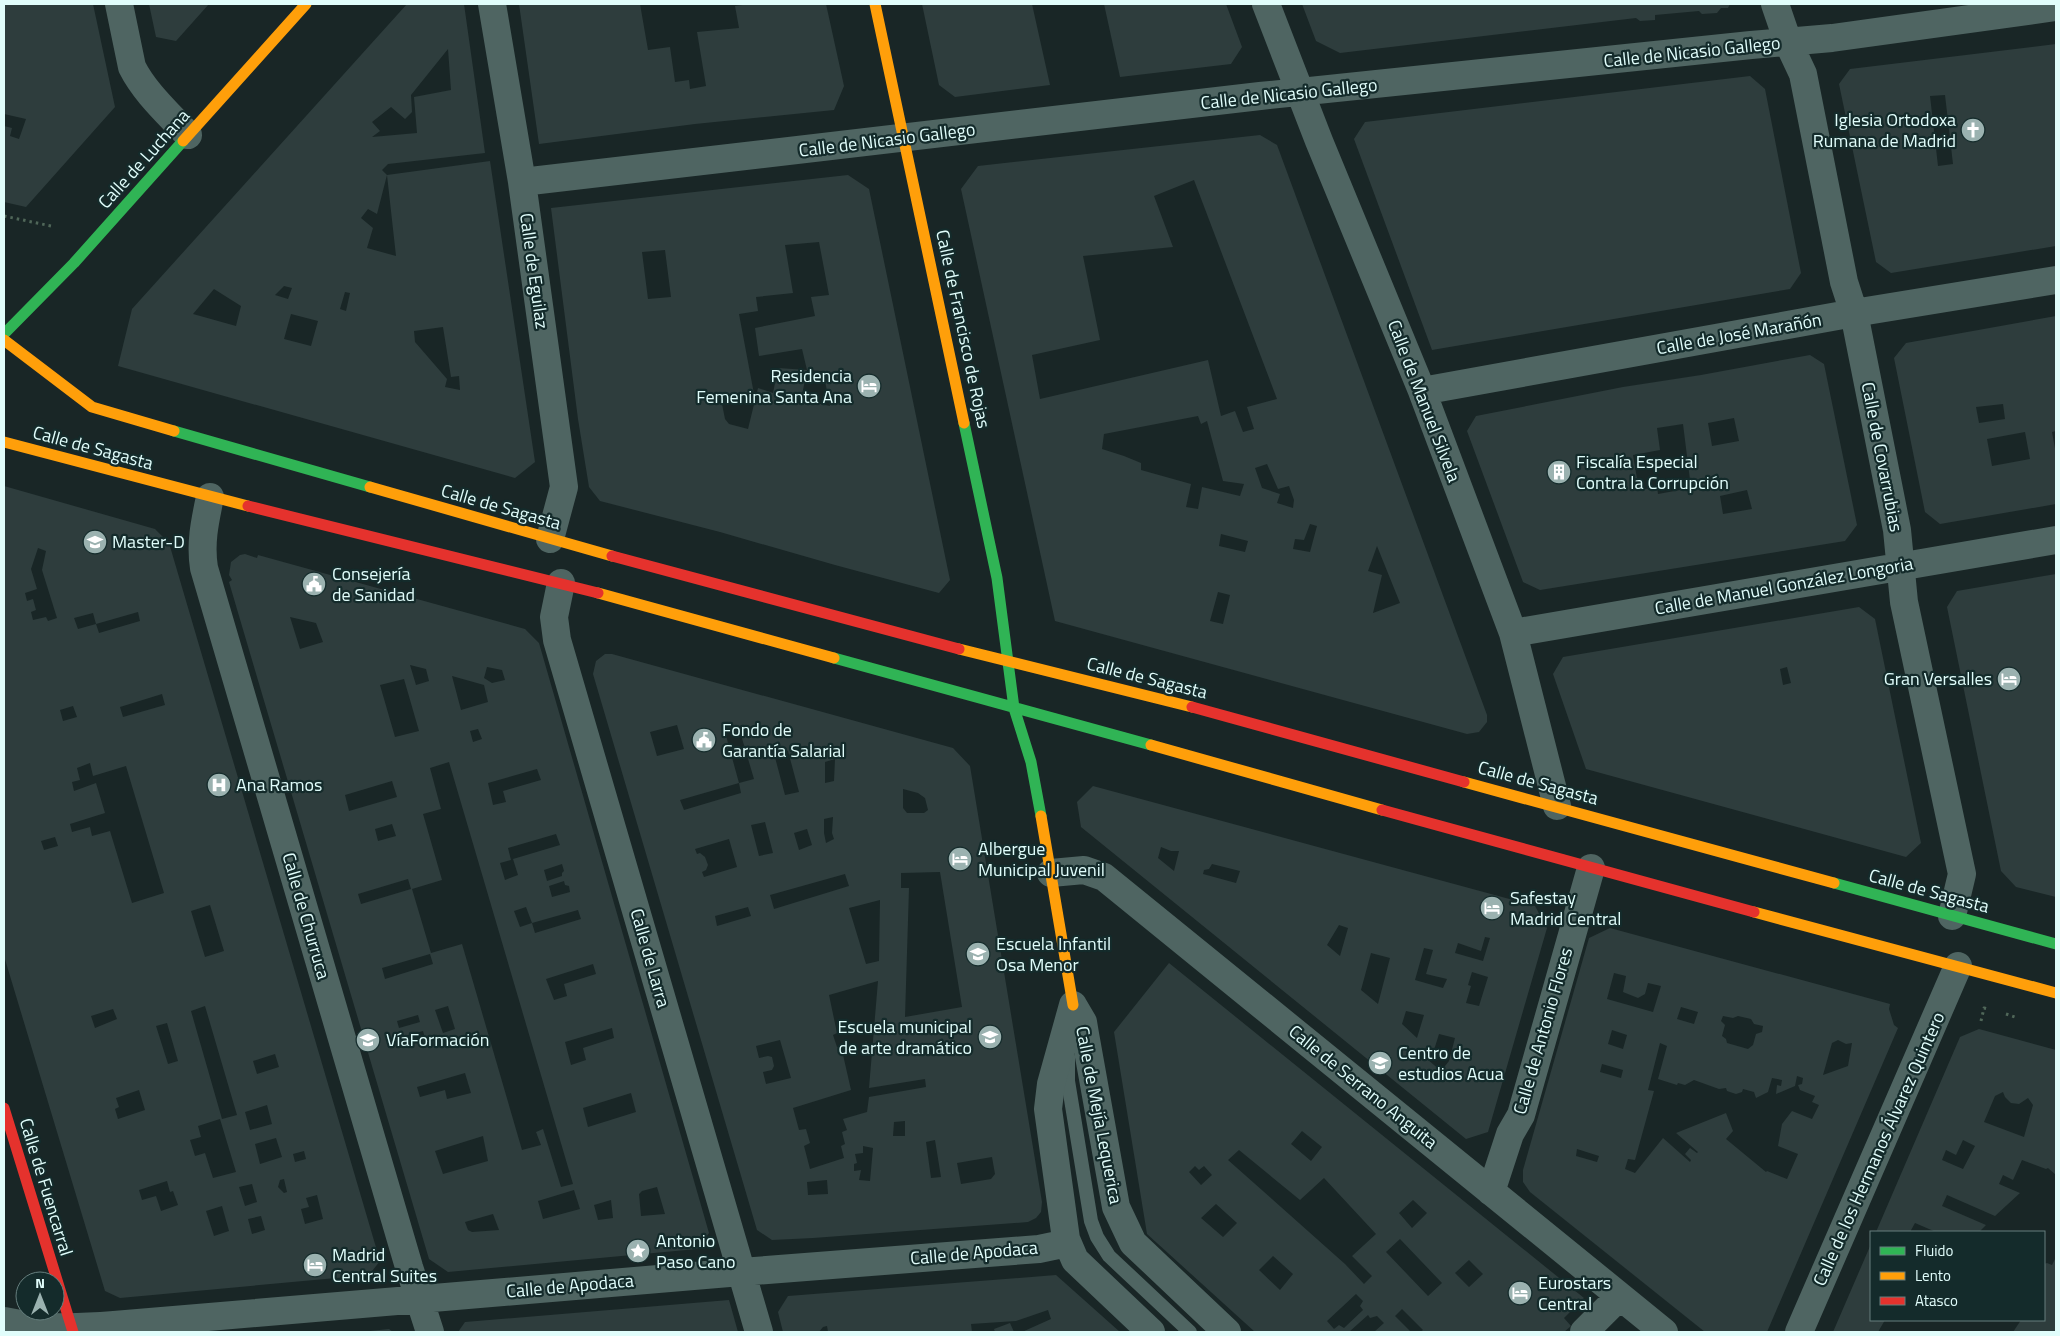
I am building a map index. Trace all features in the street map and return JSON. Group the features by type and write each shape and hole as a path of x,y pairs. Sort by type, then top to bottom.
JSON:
{"main road":[{"name":"Calle de Luchana","path":"4,334 74,263 306,4"},
{"name":"Calle de Francisco de Rojas","path":"875,4 905,138 995,571 1009,663"},
{"name":"Calle de Sagasta","path":"4,340 92,407 106,412 550,539 1009,663 1144,694 2056,944"},
{"name":"Calle de Sagasta","path":"4,442 210,498 561,583 1591,868 2056,993"},
{"path":"1009,663 1014,708"},
{"name":"Calle de Mejía Lequerica","path":"1014,708 1035,779 1073,1005"},
{"name":"Calle de Fuencarral","path":"4,1108 72,1330"}],"street":[{"path":"119,4 132,67 135,73 147,91 188,135"},
{"name":"Calle de Eguilaz","path":"492,4 522,182 564,487 550,539"},
{"name":"Calle de Manuel Silvela","path":"1266,4 1285,56 1302,92 1319,141 1422,392 1512,633 1557,806"},
{"name":"Calle de Covarrubias","path":"1775,4 1788,42 1803,74 1844,282 1854,313 1897,530 1904,602 1962,874 1952,916"},
{"name":"Calle de Nicasio Gallego","path":"522,182 1302,92 1788,42 2056,8"},
{"name":"Calle de José Marañón","path":"1422,392 1854,313 2056,280"},
{"name":"Calle de Churruca","path":"210,498 203,531 202,552 204,568 430,1332"},
{"name":"Calle de Manuel González Longoria","path":"1512,633 2056,540"},
{"name":"Calle de Larra","path":"561,583 554,616 557,640 759,1332"},
{"name":"Calle de Antonio Flores","path":"1491,1192 1510,1134 1521,1114 1591,868"},
{"name":"Calle de Serrano Anguita","path":"1051,873 1084,870 1104,877 1664,1332"},
{"name":"Calle de los Hermanos Álvarez Quintero","path":"1799,1332 1958,966"},
{"name":"Calle de Mejía Lequerica","path":"1073,1005 1051,1084 1049,1103 1066,1239 1075,1260 1152,1332"},
{"name":"Calle de Mejía Lequerica","path":"1073,1005 1082,1022 1085,1034 1116,1207 1133,1243 1227,1332"},
{"name":"Calle de Apodaca","path":"4,1321 26,1326 72,1330 419,1298 1039,1249 1058,1245 1066,1239"},
{"path":"1584,1332 1619,1297"}],"lane":[{"path":"1073,1005 1073,1021 1068,1056 1068,1081 1094,1229 1109,1256 1190,1332"}],"path":[{"path":"4,216 51,226"},
{"path":"1981,1021 1984,1008 1989,1009"}],"building":[{"path":"4,4 93,4 115,107 26,207 4,202 4,126 12,128 10,136 19,139 26,119 4,114"},
{"path":"149,4 209,4 176,41 156,37"},
{"path":"407,4 464,4 485,153 388,164 382,170 387,175 490,161 535,462 515,478 118,366 132,309","holes":["448,49 451,90 414,97 417,133 372,137 380,131 372,122 391,107 405,119 412,112 411,95","387,175 396,256 367,248 373,228 361,218 368,209 377,214","284,286 292,288 288,299 275,295","214,289 241,306 236,326 193,314","345,292 350,293 346,311 340,309","291,314 318,321 311,346 284,339","443,327 451,377 459,376 460,390 445,387 447,379 415,342 414,331"]},
{"path":"519,4 640,4 648,50 670,47 675,82 689,80 690,89 706,86 697,32 739,28 735,6 750,4 826,4 844,86 834,110 695,124 539,144"},
{"path":"922,4 1032,4 1050,85 955,97 939,85"},
{"path":"1104,4 1226,4 1242,47 1231,64 1120,77"},
{"path":"1302,4 1730,4 1728,8 1721,8 1717,13 1702,14 1699,11 1655,15 1655,20 1640,21 1636,18 1340,53 1316,41"},
{"path":"2056,44 2056,246 1891,273 1876,262 1839,84 1850,69","holes":["1945,95 1953,164 1938,166 1930,96"]},
{"path":"1750,76 1765,89 1801,273 1790,289 1432,350 1354,139 1365,122"},
{"path":"1260,135 1277,145 1487,715 1487,722 1479,732 1467,734 1055,621 961,189 978,166","holes":["1194,180 1277,399 1247,407 1254,429 1243,432 1235,411 1221,416 1208,360 1040,399 1032,355 1100,340 1083,256 1173,247 1154,196","1198,416 1201,424 1207,421 1223,481 1244,484 1240,496 1202,487 1198,509 1186,507 1191,484 1141,470 1141,463 1102,449 1104,434","1267,464 1278,489 1289,486 1294,500 1293,508 1277,503 1280,494 1262,488 1255,468","1310,524 1317,526 1310,552 1293,549 1295,539 1304,540","1221,534 1248,541 1245,552 1219,546","1377,546 1400,603 1373,613 1382,575 1368,571","1218,592 1230,595 1223,624 1210,621"]},
{"path":"848,175 869,189 950,580 939,593 720,532 600,501 589,487 578,419 551,208","holes":["819,242 829,295 811,297 815,316 755,328 759,356 802,349 807,370 778,368 773,393 758,388 748,429 729,424 725,419 721,399 754,394 739,314 758,311 756,297 793,293 785,245","665,250 671,297 648,299 642,252","807,370 823,371 830,406 801,400"]},
{"path":"2056,316 2056,431 2052,432 2056,454 2056,504 1940,524 1925,512 1894,358 1906,343","holes":["2003,404 2005,419 1979,423 1976,407","2025,432 2030,459 1992,466 1987,439"]},
{"path":"1810,355 1824,364 1857,525 1845,541 1540,590 1523,582 1467,431 1476,416 1623,387","holes":["1734,418 1739,441 1712,446 1708,423","1683,424 1691,488 1658,494 1657,487 1639,490 1633,455 1660,450 1657,428","1747,490 1752,509 1723,514 1720,496"]},
{"path":"4,486 155,529 169,543 380,1261 369,1275 120,1298 105,1291 4,956","holes":["38,548 46,551 42,570 57,618 48,621 46,617 33,620 31,612 36,610 33,599 27,601 25,593 37,589 31,569","138,612 140,621 99,633 96,624","93,613 96,624 78,629 74,618","162,694 165,705 123,717 120,707","73,706 77,717 63,721 60,710","90,763 93,776 126,766 164,893 132,903 110,831 92,836 90,827 72,832 70,824 105,813 96,783 74,791 72,782 80,780 77,768","55,837 58,846 44,850 41,841","210,905 224,951 205,957 191,911","205,1006 237,1115 222,1119 191,1011","113,1009 117,1019 95,1028 91,1016","167,1023 178,1061 168,1064 156,1026","275,1054 279,1067 257,1074 253,1061","139,1090 145,1110 118,1119 115,1109 119,1107 116,1098","267,1105 272,1124 250,1130 245,1112","220,1119 236,1172 213,1178 205,1153 195,1156 190,1140 201,1137 198,1126","276,1138 282,1157 260,1164 255,1144","304,1151 306,1159 295,1162 293,1154","284,1179 287,1192 284,1193 278,1187 280,1180","167,1181 170,1192 173,1191 178,1205 161,1211 156,1196 142,1200 139,1190","252,1184 257,1202 245,1206 239,1187","317,1195 323,1219 305,1224 301,1209 309,1207 306,1198","222,1206 229,1231 214,1236 206,1211","261,1216 265,1230 252,1234 248,1219"]},
{"path":"245,554 257,558 258,555 525,629 539,643 709,1233 697,1249 448,1272 429,1259 229,582 232,580 229,575 231,562 240,555","holes":["290,617 316,623 323,642 300,649","410,665 426,669 429,681 416,685","487,667 502,670 505,680 492,683 484,678","452,676 484,685 488,702 461,710","404,679 419,731 395,737 380,685","478,729 482,739 473,742 470,731","449,762 573,1184 561,1187 543,1129 536,1132 541,1145 522,1150 462,944 431,953 412,889 442,880 423,814 441,809 430,768","537,769 541,780 503,791 506,802 493,805 488,783","392,781 397,797 349,811 345,795","392,824 396,836 378,841 375,829","556,834 560,845 513,859 518,875 505,880 500,863 511,860 508,848","562,864 564,871 562,876 547,881 544,870","408,879 411,889 361,904 358,894","564,881 565,885 569,886 570,892 552,897 549,886","526,907 532,923 520,927 514,911","578,910 581,919 535,933 532,923","430,954 433,964 385,979 382,968","593,964 596,974 564,984 567,996 554,1000 546,979","448,1006 455,1029 443,1033 435,1010","418,1015 420,1022 399,1028 397,1021","612,1028 614,1038 583,1048 586,1060 571,1065 565,1042","423,1031 425,1038 404,1044 402,1037","465,1073 471,1093 447,1099 445,1090 420,1097 417,1087","631,1093 636,1112 588,1127 583,1108","483,1136 488,1161 443,1174 435,1151","657,1187 665,1214 641,1216 639,1194 642,1191","574,1190 580,1209 543,1219 538,1201","611,1200 613,1218 598,1220 594,1205","493,1214 499,1230 472,1232 468,1230 465,1222"]},
{"name":"Gran Versalles","path":"2056,574 2056,897 2016,887 2001,871 1947,607 1957,591"},
{"path":"1859,607 1875,619 1921,843 1906,857 1586,769 1553,674 1563,657","holes":["1787,667 1791,683 1783,685 1780,669"]},
{"path":"605,654 612,654 953,748 970,766 1042,1202 1041,1212 1036,1218 1028,1222 772,1240 757,1230 593,674 596,661","holes":["677,725 684,749 657,756 650,732","725,732 741,735 754,779 739,783","772,746 788,751 799,792 785,795","835,759 834,781 825,783 825,762","739,783 741,793 684,810 680,800","903,789 918,793 925,798 928,810 924,813 907,813 903,808","833,817 832,833 834,839 826,843 824,819","765,822 773,853 759,856 751,825","807,829 812,845 799,850 794,833","729,839 737,867 704,877 702,872 706,870 708,865 705,857 700,853 697,854 695,849","940,872 962,1007 905,1017 909,888 901,888 901,873","845,874 849,886 774,909 770,895","880,900 879,961 866,964 849,908","748,907 751,916 717,926 715,916","878,981 869,1088 925,1079 926,1087 869,1097 867,1112 843,1119 847,1130 842,1132 845,1144 841,1146 844,1158 810,1169 804,1146 810,1143 806,1129 799,1130 793,1108 851,1090 841,1046 837,1047 833,1035 837,1033 829,995","780,1040 791,1078 766,1084 763,1072 772,1070 774,1066 772,1057 759,1058 756,1046","905,1121 905,1136 893,1136 894,1122","935,1140 941,1177 931,1178 926,1142","863,1146 873,1148 870,1181 859,1180 861,1170 854,1171 854,1164 857,1163 855,1154 863,1153","992,1157 995,1174 991,1179 961,1184 957,1163","827,1180 828,1194 808,1195 807,1182"]},
{"path":"1093,786 1535,906 1547,928 1488,1132 1466,1139 1081,827 1077,802","holes":["1161,847 1171,851 1179,851 1174,871 1158,858","1212,864 1240,871 1236,883 1203,874 1204,870 1209,869","1339,925 1348,928 1340,956 1327,945","1485,937 1490,938 1483,961 1455,953 1458,943 1481,951","1424,948 1433,950 1426,974 1447,979 1443,988 1415,980","1371,953 1390,958 1378,1004 1361,990","1472,972 1488,977 1479,1006 1466,1003 1471,986 1468,985","1406,1011 1424,1015 1417,1038 1402,1024","1439,1034 1455,1038 1449,1061 1441,1071 1427,1059 1434,1050"]},
{"path":"1610,928 1890,1004 1889,1009 1894,1025 1898,1028 1767,1332 1705,1332 1530,1192 1523,1182 1523,1170 1589,938","holes":["1614,973 1626,976 1623,992 1638,998 1645,994 1648,983 1661,986 1653,1012 1607,999","1681,1007 1698,1012 1694,1024 1677,1019","1723,1016 1733,1018 1738,1016 1751,1019 1754,1024 1763,1026 1762,1032 1756,1034 1753,1045 1748,1049 1727,1043 1726,1039 1722,1036 1725,1025 1721,1021","1612,1030 1627,1035 1623,1049 1608,1044","1838,1040 1846,1044 1852,1043 1848,1066 1823,1075 1832,1043","1660,1043 1667,1046 1658,1079 1677,1085 1678,1083 1685,1085 1694,1080 1719,1089 1726,1088 1727,1091 1736,1094 1742,1092 1743,1089 1754,1092 1756,1098 1768,1092 1772,1078 1782,1080 1781,1086 1777,1085 1776,1094 1795,1086 1797,1076 1803,1078 1802,1084 1798,1085 1800,1090 1815,1096 1812,1102 1819,1105 1812,1119 1792,1111 1782,1124 1778,1146 1798,1154 1787,1179 1766,1172 1726,1139 1733,1131 1726,1113 1676,1133 1698,1152 1690,1148 1685,1154 1691,1160 1690,1162 1663,1138 1635,1173 1625,1169 1628,1159 1635,1160 1654,1091 1648,1090","1602,1064 1623,1070 1621,1078 1600,1072","1577,1149 1599,1156 1597,1162 1576,1156"]},
{"path":"1169,963 1584,1298 1564,1318 1571,1326 1564,1332 1420,1332 1423,1330 1402,1309 1395,1316 1411,1332 1374,1332 1384,1323 1377,1316 1370,1318 1368,1315 1349,1332 1255,1332 1147,1234 1114,1032","holes":["1302,1131 1322,1147 1311,1161 1291,1144","1239,1150 1300,1200 1324,1178 1376,1234 1352,1256 1372,1276 1364,1284 1345,1264 1228,1160","1195,1166 1199,1170 1204,1166 1212,1175 1201,1185 1189,1172","1413,1200 1427,1213 1412,1228 1399,1213","1216,1204 1237,1223 1223,1237 1201,1218","1400,1239 1442,1283 1428,1296 1386,1252","1273,1256 1293,1274 1280,1290 1259,1270","1469,1260 1483,1274 1469,1287 1455,1273","1356,1294 1363,1301 1360,1306 1363,1310 1344,1328 1339,1325 1334,1329 1327,1321"]},
{"path":"1979,1029 2056,1050 2056,1175 2048,1168 2046,1169 2022,1160 2013,1180 2003,1175 1999,1184 2020,1193 1995,1216 1947,1195 1942,1206 1986,1225 1980,1231 1934,1231 1915,1223 1911,1231 1876,1231 1960,1037","holes":["2003,1092 2011,1103 2019,1104 2028,1098 2033,1105 2024,1137 1984,1122 1995,1096","1963,1140 1975,1146 1963,1169 1942,1160 1946,1150 1956,1155"]},
{"path":"1870,1246 1870,1321 1884,1321 1878,1332 1833,1332"},
{"path":"2056,1257 2056,1332 2013,1332 2020,1321 2045,1321 2045,1264 2052,1265"},
{"path":"1056,1275 1120,1332 1022,1332 1051,1319 1048,1310 1016,1321 971,1324 972,1332 828,1332 827,1326 823,1327 819,1332 783,1332 778,1312 788,1296"},
{"path":"729,1300 738,1332 458,1332 465,1322"},
{"path":"1010,1323 1014,1332 995,1332 994,1329"},
{"path":"389,1329 393,1332 370,1332 370,1331"}],"traffic: fast":[{"path":"4,334 74,263 183,141"},
{"path":"964,423 997,578 1014,708 1031,762 1041,816"},
{"path":"174,431 370,487"},
{"path":"834,658 1151,745"},
{"path":"1834,883 2056,944"}],"traffic: slow":[{"path":"183,141 306,4"},
{"path":"875,4 964,423"},
{"path":"4,340 92,407 174,431"},
{"path":"4,442 248,506"},
{"path":"370,487 612,556"},
{"path":"598,593 834,658"},
{"path":"959,649 1192,707"},
{"path":"1151,745 1382,810"},
{"path":"1464,782 1834,883"},
{"path":"1041,816 1073,1005"},
{"path":"1754,912 2056,993"}],"traffic: jam":[{"path":"248,506 598,593"},
{"path":"612,556 959,649"},
{"path":"1192,707 1464,782"},
{"path":"1382,810 1754,912"},
{"path":"4,1108 73,1332"}],"place":[{"name":"Iglesia Ortodoxa Rumana de Madrid","path":"1973,130"},
{"name":"Residencia Femenina Santa Ana","path":"869,386"},
{"name":"Fiscalía Especial Contra la Corrupción","path":"1559,472"},
{"name":"Master-D","path":"95,542"},
{"name":"Consejería de Sanidad","path":"314,584"},
{"name":"Gran Versalles","path":"2009,679"},
{"name":"Fondo de Garantía Salarial","path":"704,740"},
{"name":"Ana Ramos","path":"219,785"},
{"name":"Albergue Municipal Juvenil","path":"960,859"},
{"name":"Safestay Madrid Central","path":"1492,908"},
{"name":"Escuela Infantil Osa Menor","path":"978,954"},
{"name":"Escuela municipal de arte dramático","path":"990,1037"},
{"name":"VíaFormación","path":"368,1040"},
{"name":"Centro de estudios Acua","path":"1380,1063"},
{"name":"Antonio Paso Cano","path":"638,1251"},
{"name":"Madrid Central Suites","path":"315,1265"},
{"name":"Eurostars Central","path":"1520,1293"}]}
